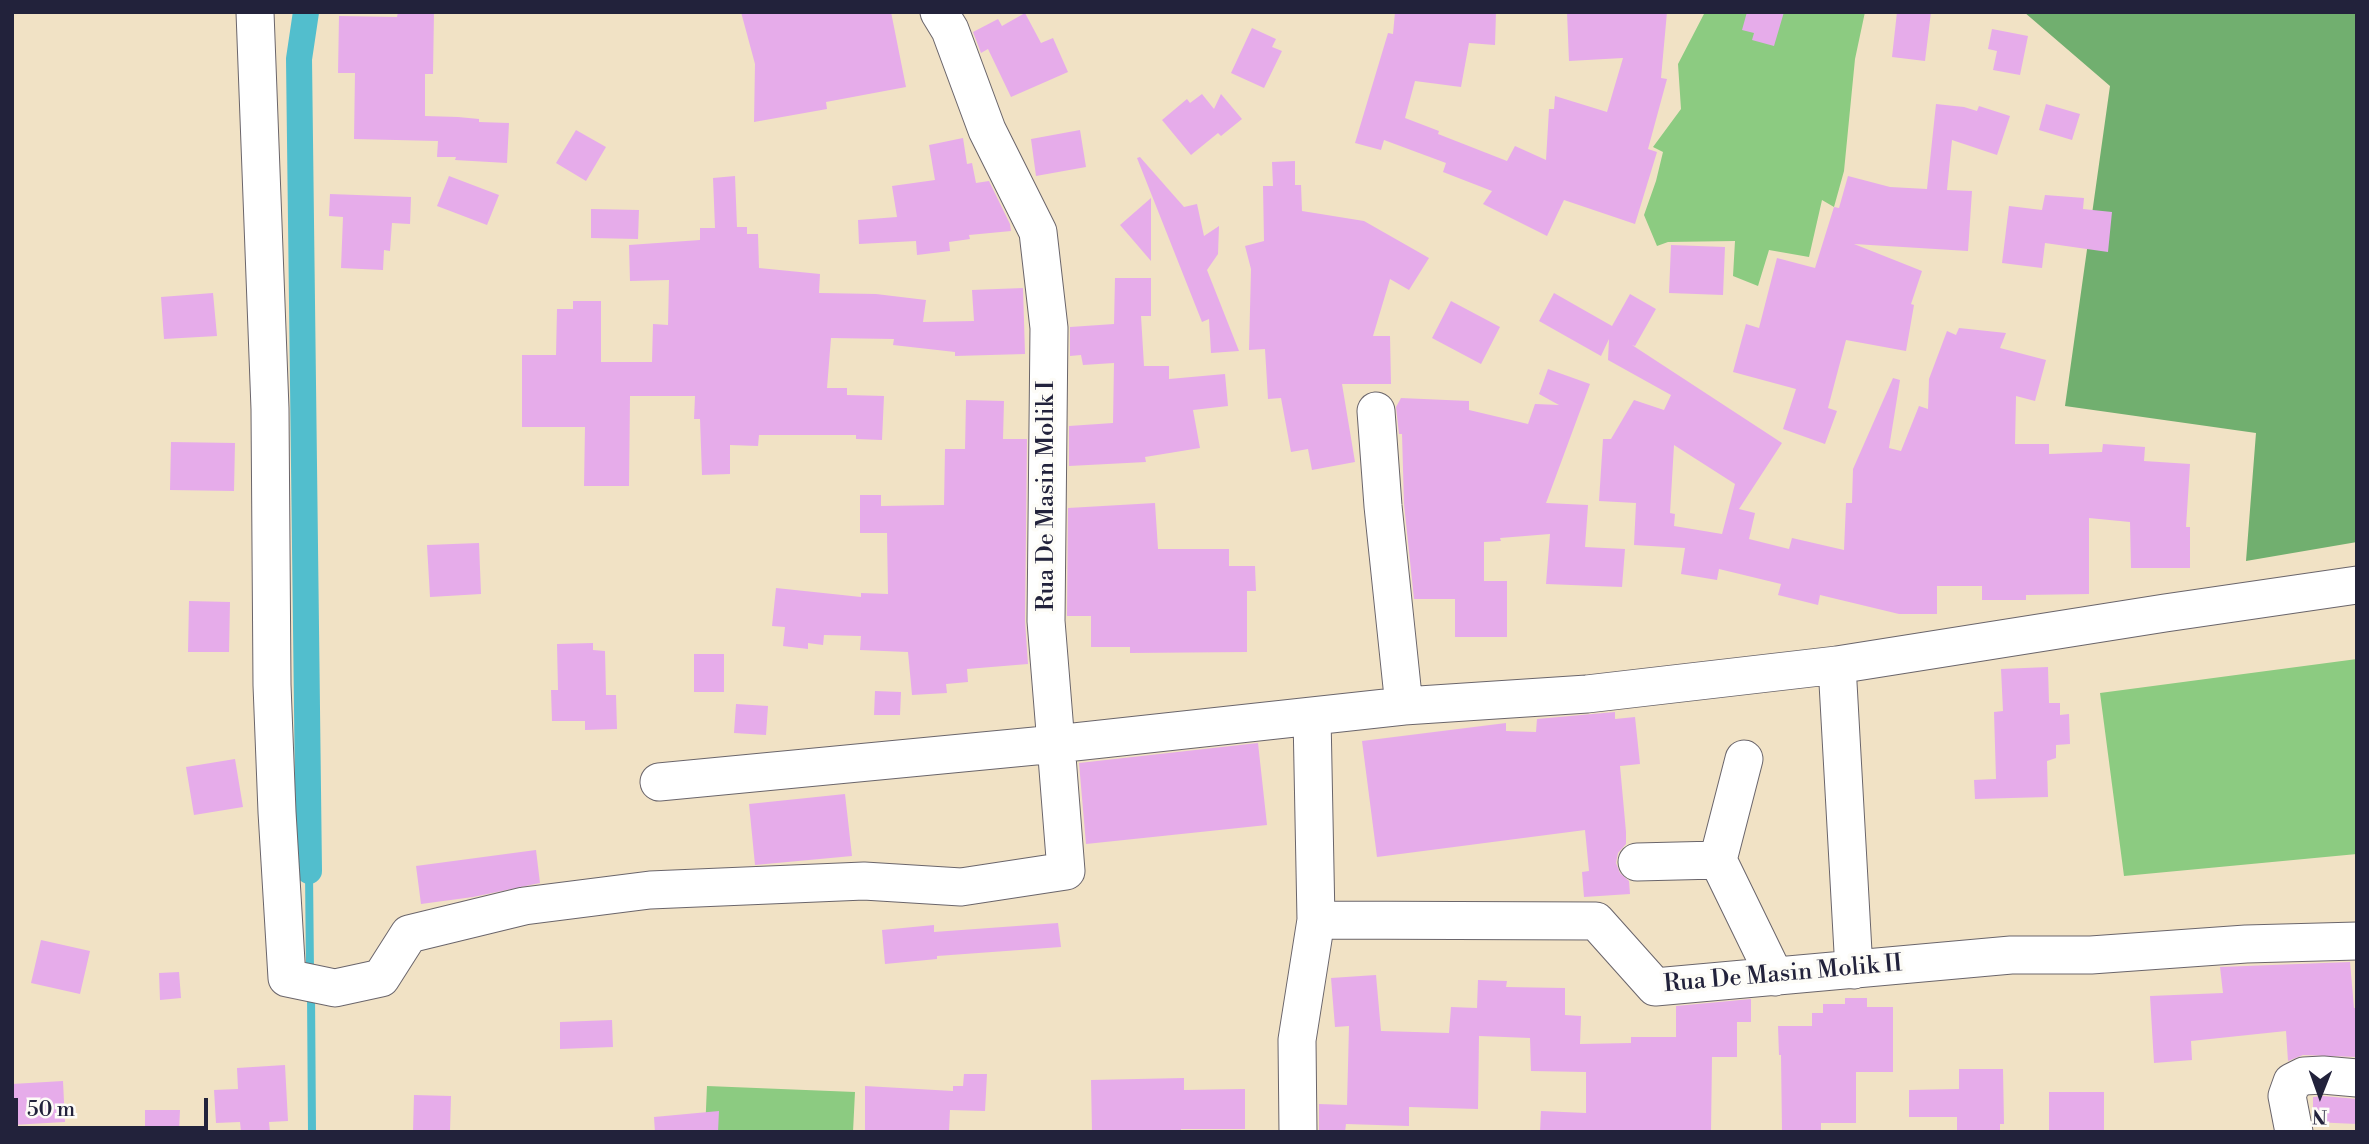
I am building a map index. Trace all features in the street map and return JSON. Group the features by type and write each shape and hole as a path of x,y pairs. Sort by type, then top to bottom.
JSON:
{"street":[{"name":"Rua De Masin Molik I","path":"255,12 270,410 272,697 276,812 287,978 335,988 381,978 409,934 524,906 650,890 864,881 961,887 1066,871 1046,621 1049,328 1038,232 987,130 950,30 939,12"},
{"path":"1376,411 1404,706"},
{"path":"659,782 1056,744 1404,706 1587,694 1837,665 2357,585"},
{"path":"1837,665 1854,970"},
{"path":"1298,1132 1297,1040 1317,920 1312,716"},
{"path":"1744,759 1718,860 1774,977"},
{"path":"1637,862 1718,860"},
{"name":"Rua De Masin Molik II","path":"1317,920 1596,921 1655,987 2011,955 2091,955 2246,944 2357,941"},
{"path":"2294,1132 2287,1096 2292,1082 2304,1076 2323,1074 2357,1078"}],"green space":[{"path":"1705,12 1865,12 1855,59 1844,171 1834,207 1822,200 1809,257 1769,250 1758,286 1733,276 1735,241 1668,242 1657,246 1644,215 1663,152 1653,147 1681,109 1678,64"},
{"path":"2024,12 2357,12 2357,542 2246,561 2256,433 2065,406 2110,86"},
{"path":"2357,659 2357,854 2124,876 2100,693"},
{"path":"707,1086 855,1092 853,1132 705,1132"}],"building":[{"path":"398,12 434,12 433,74 425,74 425,116 509,123 507,163 437,157 438,141 354,139 355,73 338,73 339,16 397,17"},
{"path":"741,12 891,12 906,87 826,102 827,109 754,122 755,64"},
{"path":"1395,12 1496,12 1495,45 1469,43 1461,87 1415,81 1405,118 1507,161 1515,146 1546,160 1549,109 1554,109 1555,96 1607,112 1623,58 1569,61 1567,12 1667,12 1661,78 1667,79 1648,149 1657,152 1635,224 1564,200 1547,236 1483,204 1492,191 1443,172 1446,163 1384,140 1381,150 1355,143 1388,33 1393,34"},
{"path":"1747,12 1784,12 1774,46 1752,40 1754,33 1742,30"},
{"path":"1897,12 1931,12 1925,61 1892,57"},
{"path":"1025,13 1041,43 1053,38 1068,72 1011,97 988,49 981,53 973,32 998,19 1002,26"},
{"path":"1252,28 1276,39 1272,47 1282,51 1264,88 1231,73"},
{"path":"1992,29 2028,36 2020,75 1993,70 1997,51 1988,49"},
{"path":"1202,94 1214,109 1221,94 1242,119 1221,136 1218,133 1191,155 1162,120 1187,99 1190,103"},
{"path":"1936,104 1977,111 1979,106 2010,116 1997,155 1952,140 1947,190 1972,191 1968,251 1854,244 1922,271 1911,304 1914,305 1906,351 1846,340 1828,408 1837,411 1825,444 1783,429 1796,389 1733,372 1746,324 1759,328 1777,258 1815,268 1834,207 1839,208 1848,176 1890,187 1927,189"},
{"path":"2046,104 2080,114 2072,140 2039,130"},
{"path":"576,130 606,147 586,181 556,163"},
{"path":"1080,130 1086,167 1036,176 1031,139"},
{"path":"963,138 967,164 972,163 976,183 989,181 1011,231 969,235 970,239 949,242 950,251 917,255 916,241 859,244 858,220 897,217 892,186 935,180 929,145"},
{"path":"1140,157 1184,207 1197,204 1204,236 1219,226 1218,254 1207,270 1239,351 1211,353 1209,319 1202,322 1137,158"},
{"path":"1295,161 1295,185 1301,185 1302,211 1364,221 1429,258 1409,290 1390,279 1373,336 1390,336 1391,384 1342,384 1355,462 1312,470 1308,449 1291,452 1281,398 1268,399 1265,349 1249,350 1251,269 1245,246 1264,241 1263,186 1273,186 1272,162"},
{"path":"449,176 499,195 487,225 437,206"},
{"path":"735,176 737,227 747,227 747,234 758,234 759,268 820,274 819,293 876,294 926,300 923,322 974,321 972,290 1023,288 1025,354 955,356 955,352 893,345 894,339 831,338 827,388 847,388 847,395 884,396 882,440 856,439 856,435 759,435 758,446 730,445 730,474 702,475 700,419 694,419 695,396 630,396 629,486 584,486 585,427 522,427 522,355 556,355 557,309 573,309 573,301 601,301 601,362 652,362 653,324 668,325 669,280 630,281 629,245 700,240 700,228 715,228 713,178"},
{"path":"330,194 411,197 410,224 392,223 390,251 384,250 383,270 341,268 343,217 329,216"},
{"path":"2045,195 2084,198 2083,209 2112,212 2108,252 2045,243 2042,268 2002,263 2009,206 2042,210"},
{"path":"1151,198 1151,261 1120,225"},
{"path":"591,209 639,210 638,239 591,238"},
{"path":"1671,245 1725,247 1723,295 1669,293"},
{"path":"1115,278 1151,278 1151,316 1141,316 1144,366 1169,366 1169,379 1225,374 1228,406 1193,410 1200,448 1145,457 1146,462 1069,466 1069,426 1113,423 1114,363 1083,365 1081,355 1070,356 1070,327 1114,324"},
{"path":"213,293 217,336 164,339 161,297"},
{"path":"1554,293 1612,326 1630,294 1656,309 1635,346 1632,345 1782,443 1739,509 1755,513 1749,539 1789,549 1792,538 1844,550 1846,503 1852,503 1853,469 1893,378 1900,380 1889,448 1901,451 1919,406 1928,409 1929,379 1947,331 1956,335 1959,328 2006,333 2000,348 2046,360 2035,401 2016,396 2015,444 2049,444 2049,454 2102,452 2103,444 2145,447 2144,461 2190,464 2186,527 2190,527 2190,568 2131,568 2130,522 2089,518 2089,594 2026,595 2026,600 1982,600 1982,586 1937,586 1937,614 1899,614 1820,595 1818,605 1778,595 1781,584 1719,569 1717,580 1681,574 1685,548 1634,545 1636,503 1599,501 1603,439 1611,439 1634,400 1664,410 1671,395 1608,360 1609,339 1601,356 1539,321","holes":["1674,445 1735,484 1722,534 1674,526 1675,514 1670,513"]},
{"path":"1451,301 1500,327 1481,364 1432,338"},
{"path":"1548,369 1590,384 1546,503 1588,505 1585,547 1625,549 1622,587 1546,584 1550,534 1484,542 1484,581 1507,581 1507,637 1455,637 1455,599 1414,599 1404,504 1402,434 1399,434 1396,407 1401,398 1469,401 1469,410 1528,424 1535,404 1559,405 1539,394"},
{"path":"966,400 1004,401 1003,439 1027,439 1025,621 1028,664 967,669 968,682 946,684 947,693 912,695 908,652 860,650 861,636 824,635 823,645 808,643 808,649 783,646 785,627 772,626 776,588 861,597 861,593 888,594 887,533 860,533 860,495 881,495 881,506 944,505 945,449 965,449"},
{"path":"171,442 235,443 234,491 170,490"},
{"path":"1155,503 1158,549 1229,549 1229,566 1255,566 1256,591 1247,591 1247,652 1130,653 1130,647 1091,647 1091,616 1067,616 1068,508"},
{"path":"479,543 481,594 430,597 427,545"},
{"path":"189,601 230,602 229,652 188,652"},
{"path":"593,643 593,650 605,651 606,695 616,695 617,729 585,730 585,721 552,721 551,690 558,690 557,644"},
{"path":"694,654 724,654 724,692 694,692"},
{"path":"2048,667 2049,703 2060,703 2060,715 2069,714 2070,744 2056,745 2056,758 2047,761 2048,797 1975,799 1974,780 1996,779 1994,712 2003,711 2001,669"},
{"path":"875,691 901,692 900,715 874,715"},
{"path":"736,704 768,706 766,735 734,733"},
{"path":"1615,712 1615,719 1635,717 1640,764 1620,766 1626,844 1618,853 1616,863 1620,873 1629,881 1630,894 1584,897 1582,872 1589,871 1585,830 1377,857 1362,741 1506,723 1506,731 1536,732 1537,719"},
{"path":"1258,743 1267,825 1086,844 1079,763"},
{"path":"235,759 243,807 194,815 186,767"},
{"path":"845,794 852,856 755,865 749,804"},
{"path":"536,850 540,883 473,897 421,904 416,866"},
{"path":"1058,923 1061,947 937,956 937,959 885,964 882,930 934,925 934,932"},
{"path":"41,940 90,951 80,994 31,983"},
{"path":"2350,962 2354,1008 2357,1008 2357,1057 2303,1055 2288,1061 2286,1031 2191,1041 2192,1060 2154,1063 2150,996 2223,993 2220,967"},
{"path":"179,972 181,998 160,1000 159,973"},
{"path":"1376,975 1381,1031 1449,1033 1451,1007 1477,1008 1478,980 1507,981 1506,987 1565,988 1565,1015 1581,1016 1580,1044 1631,1043 1631,1037 1676,1037 1676,1006 1751,999 1751,1022 1737,1022 1737,1057 1712,1057 1711,1132 1540,1132 1541,1111 1586,1113 1586,1072 1531,1071 1530,1038 1479,1036 1478,1109 1409,1107 1409,1126 1346,1124 1345,1132 1319,1132 1319,1104 1347,1105 1349,1026 1335,1027 1331,978"},
{"path":"1845,998 1867,998 1867,1007 1893,1007 1893,1072 1856,1072 1856,1123 1821,1123 1821,1131 1782,1132 1778,1026 1812,1026 1812,1013 1823,1013 1823,1004 1845,1004"},
{"path":"612,1020 613,1047 560,1049 560,1022"},
{"path":"285,1065 288,1121 269,1122 270,1132 241,1132 240,1122 216,1123 214,1090 238,1089 237,1068"},
{"path":"1959,1069 2003,1069 2004,1124 2000,1124 2000,1132 1957,1132 1957,1117 1909,1117 1909,1090 1959,1089"},
{"path":"964,1074 987,1074 985,1111 950,1110 949,1132 865,1132 865,1086 953,1091 953,1086 963,1086"},
{"path":"1184,1078 1184,1090 1245,1089 1245,1129 1092,1132 1091,1080"},
{"path":"63,1081 65,1122 12,1125 12,1084"},
{"path":"2049,1092 2104,1092 2104,1132 2049,1132"},
{"path":"414,1095 451,1096 450,1131 413,1131"},
{"path":"2313,1097 2357,1099 2357,1124 2313,1122"},
{"path":"145,1110 180,1110 179,1132 145,1132"},
{"path":"719,1111 718,1132 655,1132 654,1117"}],"waterway":[{"path":"306,12 299,59 309,871"},
{"path":"309,871 310,973"},
{"path":"311,993 312,1132"}]}
